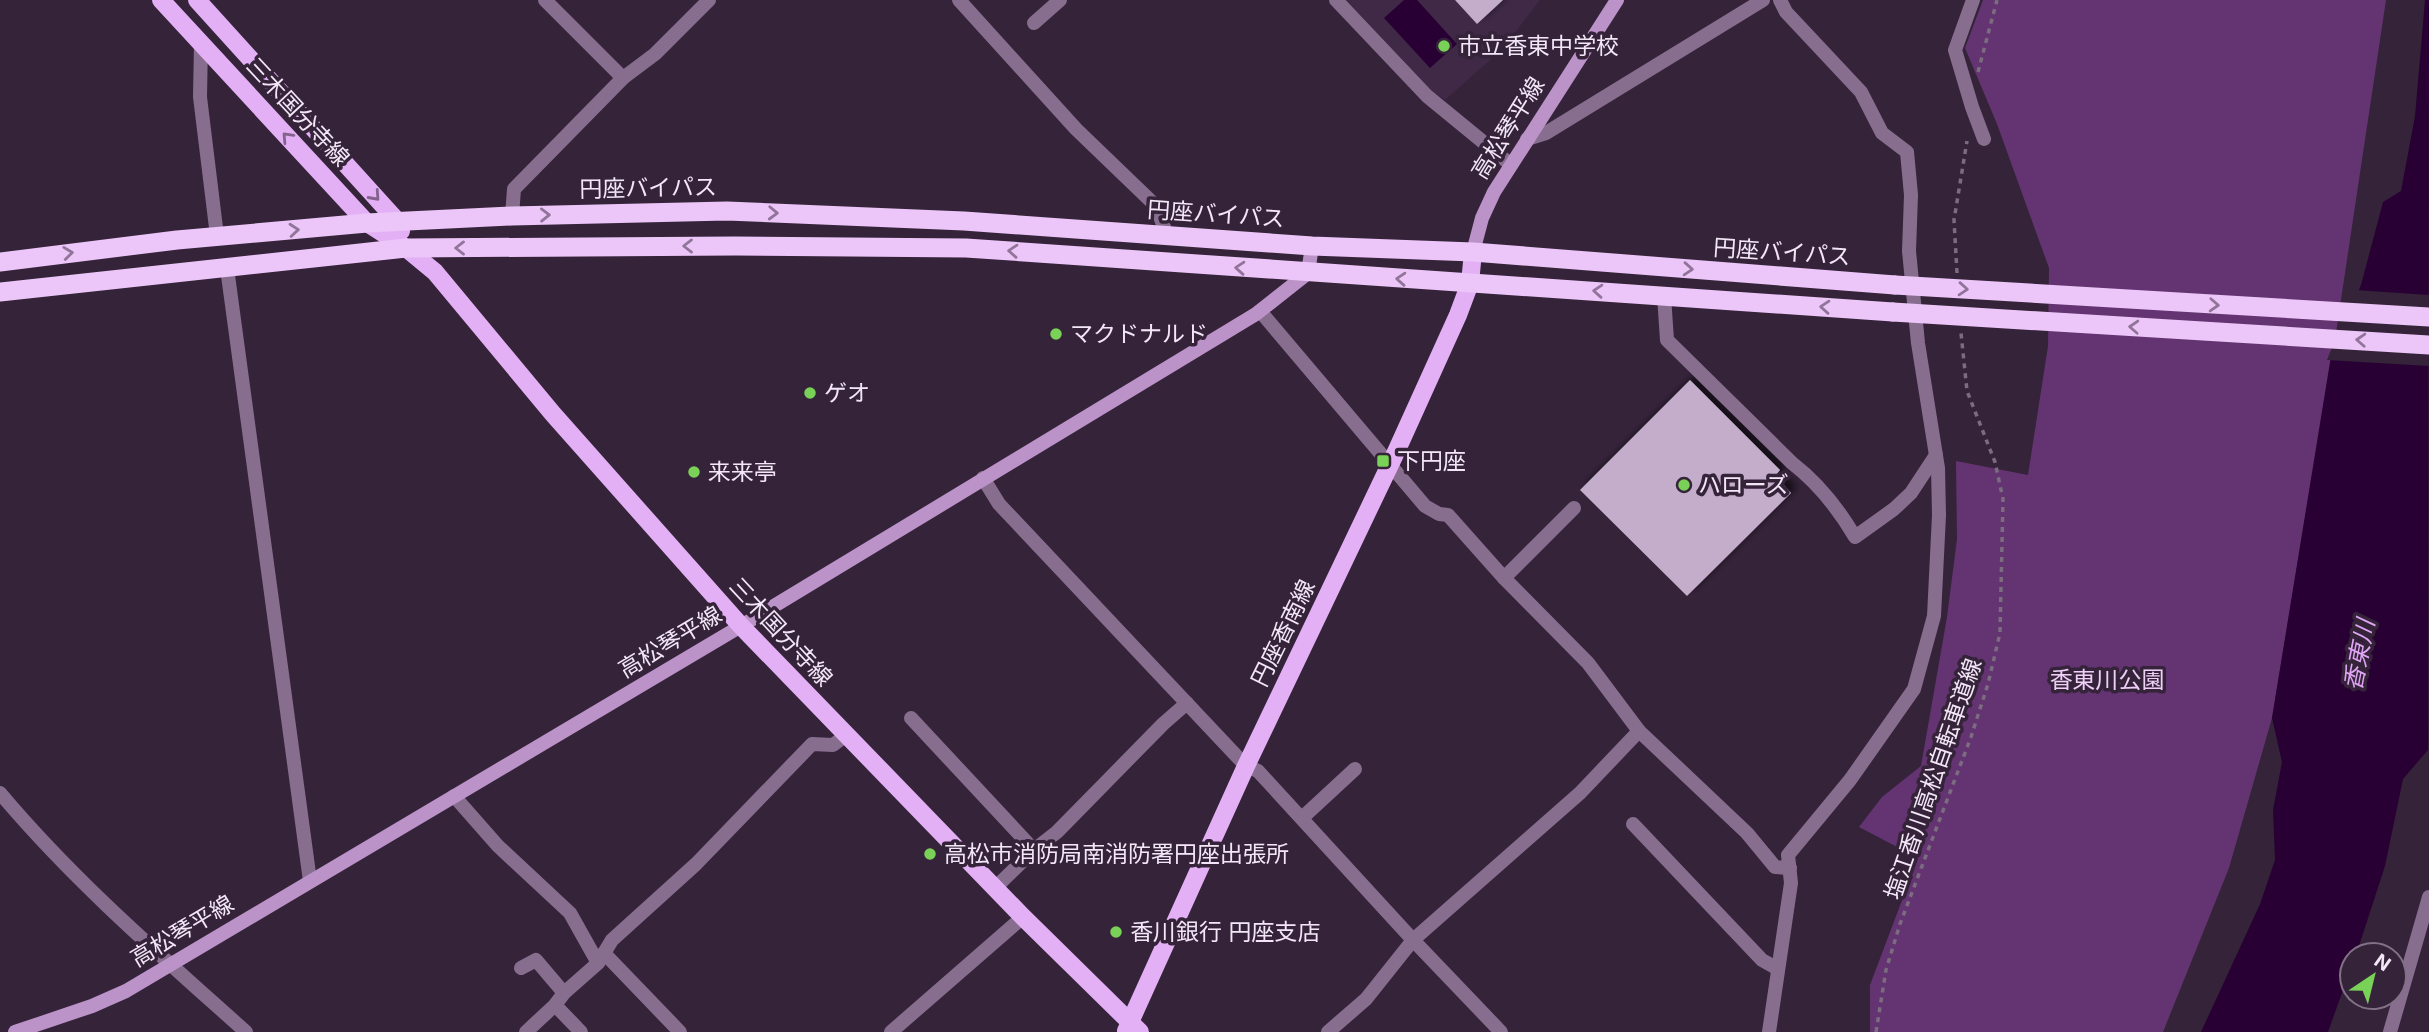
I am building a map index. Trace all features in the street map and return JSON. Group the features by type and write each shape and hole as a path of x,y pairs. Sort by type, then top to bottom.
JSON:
{"highway":[{"name":"円座バイパス","path":"0,262 216,236 367,223 512,216 727,211 964,221 1312,246 1473,252 1895,285 2429,317"},
{"path":"0,292 406,248 966,248 1893,312 2429,345"}],"main road":[{"name":"三木国分寺線","path":"161,0 367,223 406,248 435,272 553,414 741,626 1132,1029"},
{"name":"三木国分寺線","path":"197,0 399,223 406,248"},
{"name":"高松琴平線","path":"1473,252 1482,218 1510,164 1617,0"},
{"path":"1308,273 1312,246"},
{"name":"円座香南線","path":"1132,1029 1246,766 1391,464 1458,315 1469,283 1473,252"},
{"name":"高松琴平線","path":"15,1032 92,1006 126,991 741,626 1260,311 1308,273"}],"street":[{"path":"545,0 623,78"},
{"path":"512,216 514,189 623,78 654,54 709,0"},
{"path":"959,0 1076,129 1156,206 1167,236"},
{"path":"1034,23 1060,0"},
{"path":"1336,0 1427,96 1510,164"},
{"path":"1527,139 1546,133 1763,0"},
{"path":"1769,1032 1791,883 1788,855 1850,780 1914,689 1934,616 1939,515 1936,455 1918,343 1910,264 1911,195 1907,152 1882,133 1861,92 1786,12 1780,0"},
{"path":"1973,0 1955,50 1984,138"},
{"path":"201,43 200,97 216,236"},
{"path":"226,268 310,881"},
{"path":"1664,296 1667,340 1792,463 1812,479 1855,537 1911,493 1936,455"},
{"path":"1260,311 1425,506 1439,514 1448,515 1504,578 1588,663 1639,731 1747,832 1775,867 1790,868"},
{"path":"983,478 999,504 1246,766 1258,771 1501,1032"},
{"path":"1504,578 1574,508"},
{"path":"995,888 1057,832 1187,703"},
{"path":"911,718 1034,850"},
{"path":"1328,1032 1366,999 1413,940 1580,793 1639,731"},
{"path":"526,1032 601,958 612,940 696,864 812,744 833,745 845,736"},
{"path":"1302,818 1355,769"},
{"path":"0,793 73,874 246,1032"},
{"path":"454,796 498,846 570,913 601,958 680,1032"},
{"path":"1633,824 1762,960 1778,969"},
{"path":"2390,1032 2429,897"},
{"path":"891,1032 1023,918"},
{"path":"522,968 536,960 581,1032"}],"path":[{"path":"1976,77 1997,0"},
{"path":"1957,282 1954,220 1972,107"},
{"name":"塩江香川高松自転車道線","path":"1876,1032 1885,970 1971,737 1988,684 2000,633 2003,499 1995,462 1967,391 1960,321"}],"shaded area":[{"name":"市立香東中学校","path":"1341,0 1540,0 1489,61 1445,100 1432,91"}],"green space":[{"name":"香東川公園","path":"1983,0 2386,0 2336,333 2272,718 2229,868 2163,1032 1870,1032 1870,985 1918,858 1859,827 1882,797 1921,766 1947,617 1957,539 1956,461 2028,475 2048,346 2049,268 1997,124 1965,48"}],"water":[{"path":"1404,0 1417,0 1457,44 1430,68 1384,18"},
{"name":"香東川","path":"2425,0 2429,0 2428,750 2403,779 2385,866 2361,941 2338,941 2338,1004 2328,1032 2201,1032 2260,904 2275,860 2273,810 2282,762 2272,718 2331,356 2361,285 2383,202 2401,191 2415,116"}],"pier":[{"path":"2355,290 2429,295 2429,366 2327,360"}],"building":[{"path":"1455,0 1503,0 1477,24"},
{"path":"1690,380 1780,470 1775,476 1791,493 1687,596 1580,490"}],"place":[{"name":"市立香東中学校","path":"1444,46"},
{"name":"マクドナルド","path":"1056,334"},
{"name":"ゲオ","path":"810,393"},
{"name":"下円座","path":"1383,461"},
{"name":"来来亭","path":"694,472"},
{"name":"ハローズ","path":"1684,485"},
{"name":"高松市消防局南消防署円座出張所","path":"930,854"},
{"name":"香川銀行 円座支店","path":"1116,932"}]}
